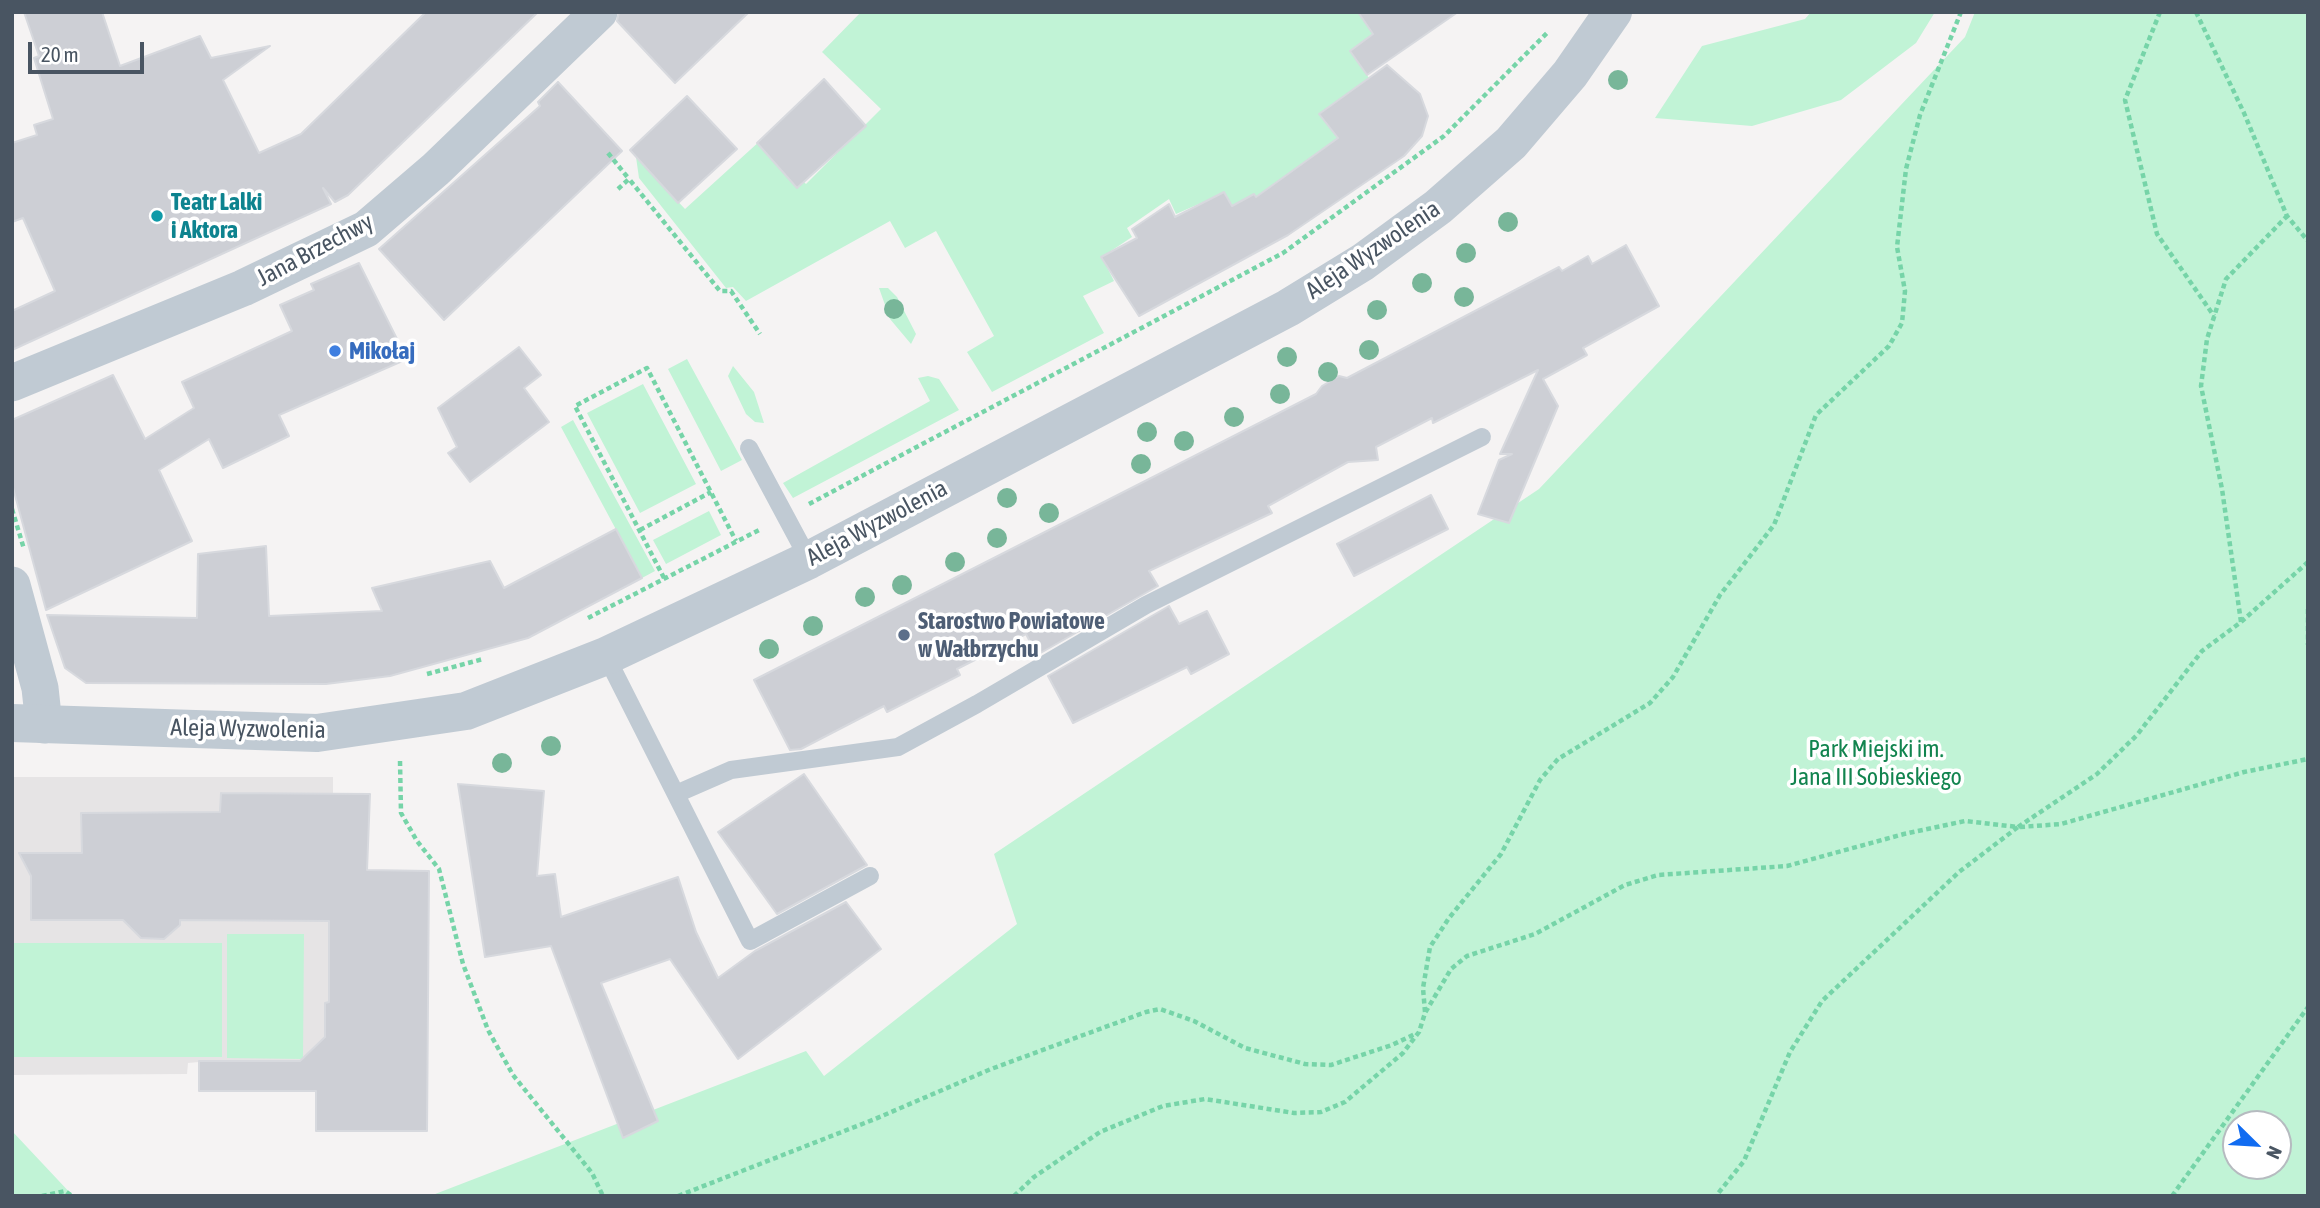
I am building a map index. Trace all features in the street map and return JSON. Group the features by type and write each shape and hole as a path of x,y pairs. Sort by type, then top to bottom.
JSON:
{"street":[{"name":"Jana Brzechwy","path":"12,383 243,288 366,229 436,169 598,12"},
{"name":"Aleja Wyzwolenia","path":"28,724 317,733 466,711 606,656 809,560 1287,308 1363,262 1438,207 1511,143 1570,74 1613,12"},
{"path":"12,585 40,688 28,724"}],"lane":[{"path":"676,794 731,770 898,747 978,704 1146,605 1482,437"},
{"path":"749,448 809,560"},
{"path":"606,656 750,941 870,876"}],"path":[{"path":"1425,1013 1423,988 1430,947 1449,918 1501,854 1540,780 1558,759 1650,703 1673,677 1720,595 1774,525 1816,415 1889,346 1902,324 1905,291 1897,247 1906,169 1920,115 1961,12"},
{"path":"2160,12 2125,100 2157,234 2214,316"},
{"path":"2196,12 2244,113 2287,216 2308,241"},
{"path":"608,153 720,291 731,292 761,334"},
{"path":"618,189 629,179"},
{"path":"2241,622 2222,489 2201,386 2214,316 2226,279 2287,216"},
{"path":"664,578 575,406 647,368 736,541"},
{"path":"639,530 711,492"},
{"path":"1716,1196 1744,1161 1790,1052 1822,1001 1959,872 2018,827 2097,774 2137,735 2202,651 2241,622 2308,562"},
{"path":"2308,608 2308,645"},
{"path":"1014,1196 1034,1177 1100,1132 1163,1106 1205,1100 1294,1113 1321,1112 1345,1102 1403,1053 1419,1032 1425,1013 1451,969 1467,956 1535,934 1625,885 1658,875 1787,866 1904,834 1965,821 2018,827 2061,824 2244,772 2308,759"},
{"path":"400,761 401,813 417,841 439,869 463,964 488,1030 513,1075 592,1173 603,1196"},
{"path":"2172,1196 2308,1007"},
{"path":"678,1196 875,1119 991,1069 1146,1012 1160,1009 1194,1021 1245,1048 1305,1064 1331,1065 1353,1059 1419,1032"},
{"path":"42,1196 65,1191 72,1196"}],"shaded area":[{"path":"12,777 333,777 333,794 370,794 367,870 429,871 427,1131 316,1131 316,1091 307,1091 298,1083 269,1091 199,1091 199,1062 188,1063 187,1074 12,1075"}],"green space":[{"path":"861,12 1360,12 1374,34 1350,51 1369,78 1319,114 1338,138 1256,197 1254,194 1232,206 1224,193 1176,214 1169,199 1127,228 1132,237 1102,257 1114,281 1083,296 1104,333 992,392 967,352 994,336 936,231 905,248 890,221 746,301 733,287 726,288 639,178 636,157 685,209 761,140 806,184 881,109 822,52"},
{"path":"1811,12 1935,12 1916,43 1841,100 1752,126 1655,118 1702,46 1805,19"},
{"name":"Park Miejski im. Jana III Sobieskiego","path":"1975,12 2308,12 2308,1196 430,1196 806,1051 824,1076 1017,924 994,854 1539,489 1965,37"},
{"path":"879,288 888,288 897,297 916,334 911,344 890,319"},
{"path":"687,359 742,460 721,471 668,369"},
{"path":"733,366 754,392 764,423 755,422 746,414 728,376"},
{"path":"928,376 939,379 959,410 793,498 783,483 930,401 918,378"},
{"path":"643,384 696,484 640,513 587,413"},
{"path":"573,420 655,571 642,578 561,427"},
{"path":"709,511 721,535 666,564 653,540"},
{"path":"227,934 304,934 303,1059 227,1058"},
{"path":"14,943 222,943 222,1057 13,1057"},
{"path":"12,1131 73,1196 12,1196"}],"building":[{"path":"24,12 102,12 120,66 200,36 211,58 270,46 223,80 259,153 301,134 426,12 538,12 348,195 335,202 323,188 331,204 12,350 12,311 55,291 23,218 12,222 12,143 37,135 34,125 53,119 34,58 39,56"},
{"path":"619,12 749,12 675,83 617,21"},
{"path":"1358,12 1458,12 1367,75 1350,51 1373,34"},
{"path":"1387,65 1420,94 1428,116 1422,136 1404,156 1288,235 1139,316 1101,257 1137,238 1132,229 1169,204 1175,217 1224,192 1232,206 1254,194 1256,197 1338,138 1319,114"},
{"path":"824,79 866,126 797,188 757,143"},
{"path":"558,82 622,151 444,320 379,249 540,106 538,102"},
{"path":"687,96 737,149 678,203 630,150"},
{"path":"1626,245 1659,306 1583,348 1587,355 1543,379 1558,406 1509,523 1478,514 1499,460 1512,454 1500,454 1538,370 1433,423 1432,418 1376,447 1378,460 1348,462 1268,506 1272,513 1149,571 1158,586 1037,655 1026,634 957,669 960,675 887,712 884,706 801,749 790,750 754,680 1316,394 1322,386 1339,376 1347,378 1559,267 1562,271 1588,256 1592,264"},
{"path":"359,263 407,359 279,415 289,436 223,468 209,439 159,470 192,541 46,610 12,484 12,420 113,375 145,439 194,408 182,382 292,331 280,305 314,290 311,284"},
{"path":"519,347 541,375 524,388 549,422 470,482 448,453 457,447 438,408"},
{"path":"1431,495 1448,529 1354,576 1337,544"},
{"path":"616,529 642,578 528,638 390,676 326,684 86,683 65,668 47,615 197,618 198,554 266,546 269,616 382,611 372,588 490,561 504,588"},
{"path":"1169,606 1179,624 1207,611 1229,654 1191,674 1187,667 1073,723 1048,676"},
{"path":"804,774 867,865 777,914 718,832"},
{"path":"458,784 544,791 537,876 555,874 561,917 678,877 696,932 718,978 755,951 846,902 881,949 738,1059 670,959 601,983 658,1121 623,1138 551,946 485,957"},
{"path":"221,793 370,794 367,870 429,871 427,1131 316,1131 316,1091 199,1091 199,1061 300,1061 325,1037 325,1003 329,1002 329,921 180,920 180,925 164,939 141,938 123,920 31,920 31,876 19,853 82,853 81,813 220,812"}],"place":[{"name":"Teatr Lalki i Aktora","path":"157,216"},
{"name":"Mikołaj","path":"335,351"},
{"name":"Starostwo Powiatowe w Wałbrzychu","path":"904,635"}]}
